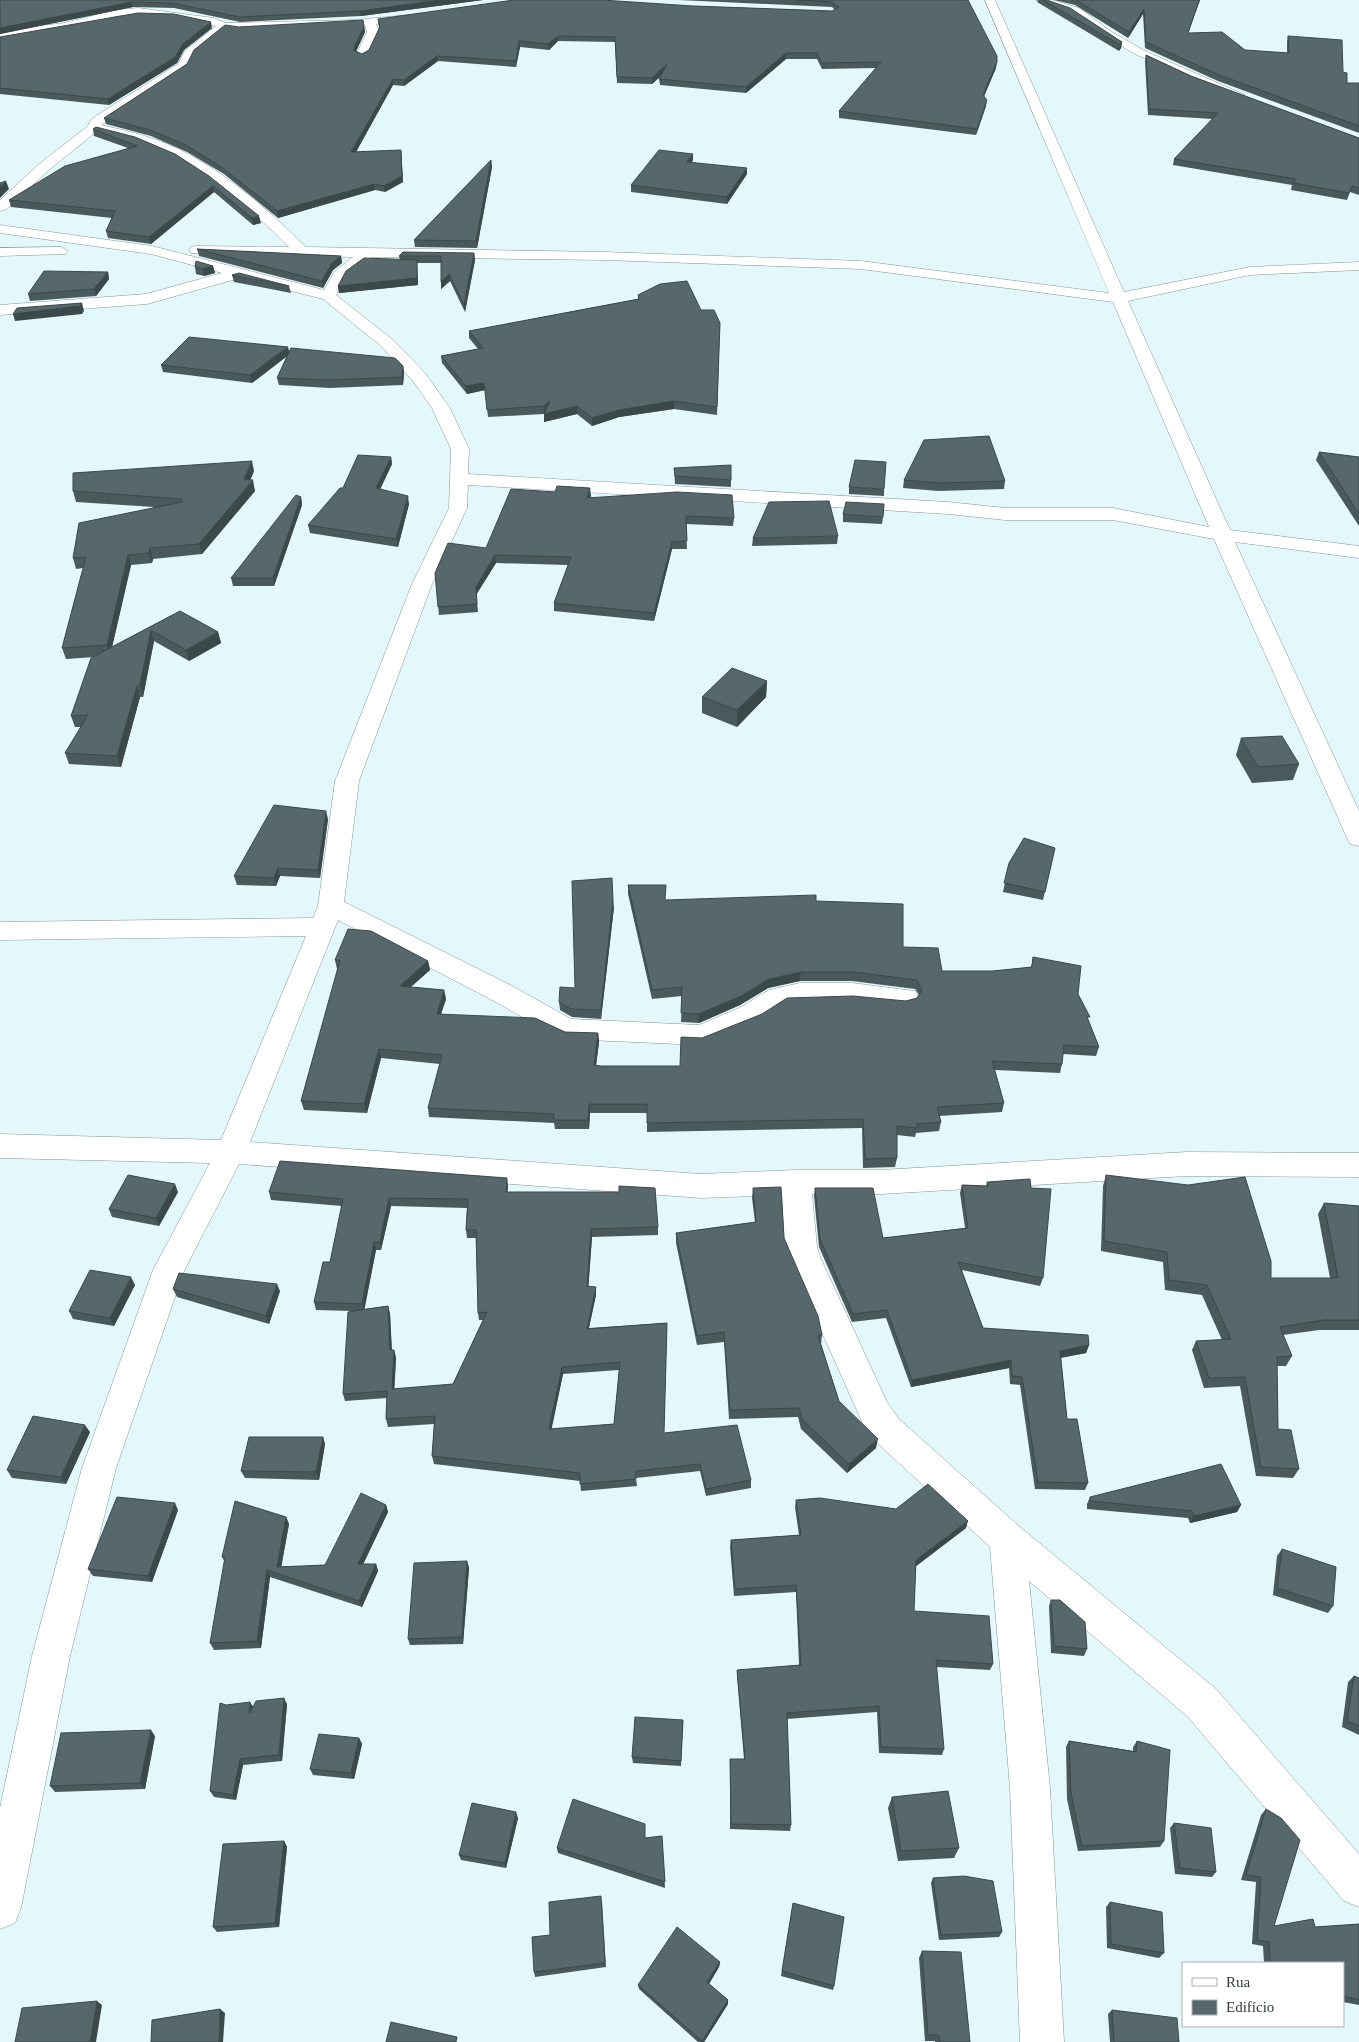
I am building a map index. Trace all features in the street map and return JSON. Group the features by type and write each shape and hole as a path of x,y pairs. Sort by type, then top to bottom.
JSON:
{"street":[{"path":"990,0 1222,535 1359,838"},
{"path":"1041,0 1075,10 1141,53 1250,99"},
{"path":"0,38 23,31 64,26 116,13 138,11 166,13 214,21 223,26 370,22 428,14"},
{"path":"362,55 373,32 370,22"},
{"path":"0,207 44,167 95,127 94,124 100,119 183,66 189,53 223,26"},
{"path":"95,127 132,136 165,148 219,183 288,236 302,252"},
{"path":"0,229 152,250 328,296 386,342 419,377 441,408 460,449 458,508 422,584 346,781 326,916 231,1152 169,1270 100,1468 51,1656 0,1908"},
{"path":"0,252 152,250 604,256 822,263 861,265 1065,293 1118,298 1250,272 1359,266"},
{"path":"328,296 340,274 366,254"},
{"path":"0,310 147,298 239,273"},
{"path":"459,480 588,485 948,508 1005,514 1112,514 1222,535 1359,552"},
{"path":"0,931 326,916 504,994 566,1029 701,1035 751,1014 778,997 800,993 852,993 905,998"},
{"path":"0,1146 231,1152 691,1186 731,1186 796,1182 881,1182 1187,1164 1359,1165"},
{"path":"796,1182 801,1247 876,1413 887,1430 1007,1539 1202,1704 1359,1886"},
{"path":"1007,1539 1030,1788 1042,2042"}],"building":[{"path":"0,0 441,0 360,11 239,17 173,3 132,2 0,28"},
{"path":"514,0 602,0 693,6 832,11 839,7 832,2 797,0 968,0 997,56 997,62 983,95 987,100 977,129 839,111 881,62 822,63 817,53 786,53 746,87 659,79 667,64 652,78 617,77 615,37 558,36 548,44 519,41 516,61 437,56 404,80 393,79 351,152 401,150 402,176 384,186 374,184 277,211 223,168 186,145 150,130 104,118 187,64 194,50 225,25 239,27 363,20 364,26 353,50 362,54 369,50 380,27 378,19"},
{"path":"1043,0 1070,8 1122,42 1120,45"},
{"path":"1076,0 1199,0 1188,33 1222,32 1245,50 1289,53 1288,36 1342,40 1343,72 1347,73 1347,83 1359,83 1359,126 1219,75 1146,42 1144,9 1129,32"},
{"path":"138,13 174,14 211,22 183,44 175,57 108,99 0,88 0,37"},
{"path":"1146,55 1191,76 1359,138 1359,188 1352,186 1349,193 1293,183 1296,179 1174,159 1218,113 1149,109"},
{"path":"96,127 135,137 175,154 209,176 259,216 252,218 213,186 149,237 106,231 115,211 9,200 65,166 137,146 93,129"},
{"path":"659,150 693,154 687,162 747,168 727,197 631,185"},
{"path":"491,160 476,241 414,240"},
{"path":"197,249 341,256 332,263 322,281"},
{"path":"403,252 474,253 464,305 449,274 441,282 441,256 399,256"},
{"path":"364,258 417,260 417,278 338,286 346,271"},
{"path":"196,261 213,266 203,269 195,267"},
{"path":"44,271 108,272 94,289 28,294"},
{"path":"239,273 289,286 232,275"},
{"path":"687,281 701,310 714,310 720,323 717,407 674,401 619,410 592,418 577,406 544,414 550,401 544,406 487,410 484,383 466,386 441,356 483,348 469,331 639,299 638,295 660,284"},
{"path":"82,303 80,306 13,314 17,308"},
{"path":"189,337 288,347 250,375 161,365"},
{"path":"291,348 395,358 403,366 402,377 329,380 277,378"},
{"path":"989,436 1005,481 939,483 904,480 924,440"},
{"path":"1319,452 1359,457 1359,514"},
{"path":"358,455 391,457 376,488 408,496 396,539 308,525 340,488 343,488"},
{"path":"855,460 886,462 884,489 849,487"},
{"path":"252,461 244,479 253,480 199,544 150,548 149,553 128,555 107,645 62,648 86,557 73,558 79,523 182,502 182,499 73,491 73,473"},
{"path":"731,465 731,480 675,476 674,468"},
{"path":"557,486 590,488 587,498 677,492 732,495 734,518 686,516 687,541 672,542 654,613 554,603 571,557 495,555 476,587 477,604 438,607 435,573 448,543 486,548 511,489 555,492"},
{"path":"296,495 301,497 273,578 231,578"},
{"path":"829,501 838,536 753,538 769,502"},
{"path":"846,502 884,504 883,517 843,514"},
{"path":"180,611 218,632 186,650 151,630 140,685 137,686 117,756 65,753 88,715 71,716 91,658"},
{"path":"732,668 767,681 737,710 702,697"},
{"path":"1282,736 1299,764 1258,767 1241,738"},
{"path":"274,805 326,811 318,870 278,868 274,878 234,876"},
{"path":"1024,838 1055,848 1045,892 1004,883 1009,863"},
{"path":"612,878 613,899 601,1010 571,1009 559,1002 560,987 575,988 572,881"},
{"path":"628,885 666,885 665,900 816,895 816,901 903,904 903,947 938,948 942,971 993,971 1032,967 1033,957 1081,966 1078,994 1090,1017 1087,1017 1099,1047 1064,1045 1062,1064 992,1061 1004,1103 937,1107 941,1122 917,1124 917,1128 897,1126 897,1158 865,1159 863,1119 647,1123 647,1104 589,1104 588,1120 554,1120 554,1114 428,1108 442,1055 379,1049 364,1104 301,1101 340,960 335,960 348,929 371,931 428,961 400,986 444,990 437,1014 535,1018 565,1032 598,1033 594,1065 601,1066 680,1066 681,1037 702,1038 762,1014 787,998 853,996 906,1001 917,998 922,990 917,980 853,972 801,972 769,979 741,996 699,1014 681,1013 682,987 652,990"},
{"path":"280,1161 507,1178 506,1192 619,1192 619,1186 655,1188 658,1227 591,1229 587,1286 596,1287 587,1329 667,1323 664,1433 737,1425 751,1480 706,1489 700,1464 636,1471 636,1479 580,1484 580,1473 432,1456 435,1416 386,1419 387,1391 343,1394 348,1312 388,1306 390,1350 394,1350 392,1389 453,1384 487,1312 478,1313 476,1230 466,1230 468,1199 389,1198 380,1242 374,1242 362,1304 314,1302 323,1262 330,1262 343,1199 269,1192","holes":["620,1362 614,1424 549,1429 562,1367"]},
{"path":"128,1175 175,1184 156,1218 109,1209"},
{"path":"1106,1175 1188,1185 1245,1177 1271,1261 1271,1278 1338,1278 1324,1203 1359,1206 1359,1320 1324,1320 1280,1327 1292,1356 1277,1357 1278,1429 1291,1430 1299,1469 1261,1467 1245,1377 1209,1378 1196,1341 1231,1339 1207,1285 1169,1280 1167,1252 1104,1241"},
{"path":"1030,1179 1031,1188 1051,1189 1043,1278 958,1262 983,1328 1088,1335 1089,1345 1060,1351 1067,1419 1077,1419 1088,1483 1038,1482 1022,1377 1012,1376 1011,1360 912,1380 887,1310 853,1314 820,1239 815,1188 873,1188 883,1238 968,1228 962,1185 988,1186 987,1182"},
{"path":"781,1187 784,1238 818,1316 822,1335 818,1336 839,1401 878,1439 849,1464 803,1420 799,1408 730,1410 724,1332 697,1336 676,1233 756,1222 753,1188"},
{"path":"90,1270 131,1277 110,1318 69,1311"},
{"path":"179,1273 277,1284 266,1316 173,1289"},
{"path":"33,1416 85,1425 61,1477 7,1470"},
{"path":"249,1437 323,1437 316,1472 241,1471"},
{"path":"1221,1464 1241,1505 1194,1516 1192,1511 1090,1501 1090,1497"},
{"path":"928,1484 968,1521 916,1560 914,1611 989,1616 993,1664 936,1660 944,1749 881,1747 879,1706 787,1713 791,1825 731,1824 730,1759 745,1759 737,1670 801,1665 796,1585 735,1589 731,1540 801,1535 796,1500 820,1498 896,1509"},
{"path":"361,1493 386,1505 358,1564 376,1564 359,1601 267,1570 257,1641 210,1643 225,1557 222,1557 235,1501 286,1517 277,1567 325,1565"},
{"path":"117,1497 175,1503 148,1576 88,1569"},
{"path":"1282,1549 1336,1567 1333,1606 1277,1588"},
{"path":"467,1561 462,1637 408,1639 414,1563"},
{"path":"1051,1600 1060,1600 1085,1622 1087,1649 1054,1646"},
{"path":"1354,1676 1359,1678 1359,1726 1347,1721"},
{"path":"284,1698 279,1755 240,1759 233,1795 210,1791 220,1703 226,1705 250,1702 250,1713 256,1701"},
{"path":"635,1717 683,1720 681,1761 632,1757"},
{"path":"151,1730 140,1783 50,1786 61,1733"},
{"path":"319,1734 359,1738 351,1773 310,1769"},
{"path":"1069,1741 1136,1752 1137,1741 1170,1750 1164,1841 1082,1846 1071,1793"},
{"path":"948,1791 959,1848 901,1851 892,1797"},
{"path":"573,1799 645,1824 645,1838 662,1836 665,1882 557,1848"},
{"path":"472,1803 516,1812 505,1863 459,1855"},
{"path":"1266,1809 1281,1818 1300,1840 1274,1926 1313,1919 1315,1927 1359,1924 1359,2000 1344,1996 1344,1962 1270,1962 1269,1942 1257,1940 1261,1877 1246,1875"},
{"path":"1174,1823 1211,1828 1216,1872 1180,1868"},
{"path":"284,1841 275,1923 213,1927 223,1844"},
{"path":"964,1876 993,1881 1002,1932 941,1935 933,1878"},
{"path":"601,1896 605,1963 534,1972 532,1937 550,1935 549,1902"},
{"path":"1110,1902 1162,1912 1164,1953 1111,1944"},
{"path":"793,1903 844,1917 834,1986 782,1971"},
{"path":"677,1927 720,1962 707,1982 728,2000 702,2041 638,1985"},
{"path":"922,1951 961,1952 970,2042 940,2042 939,2035 928,2035"},
{"path":"97,2001 90,2042 15,2042 22,2008"},
{"path":"220,2009 219,2042 151,2042 152,2020"},
{"path":"1112,2010 1177,2018 1179,2042 1114,2042"},
{"path":"391,2022 457,2037 456,2042 386,2042"}]}
